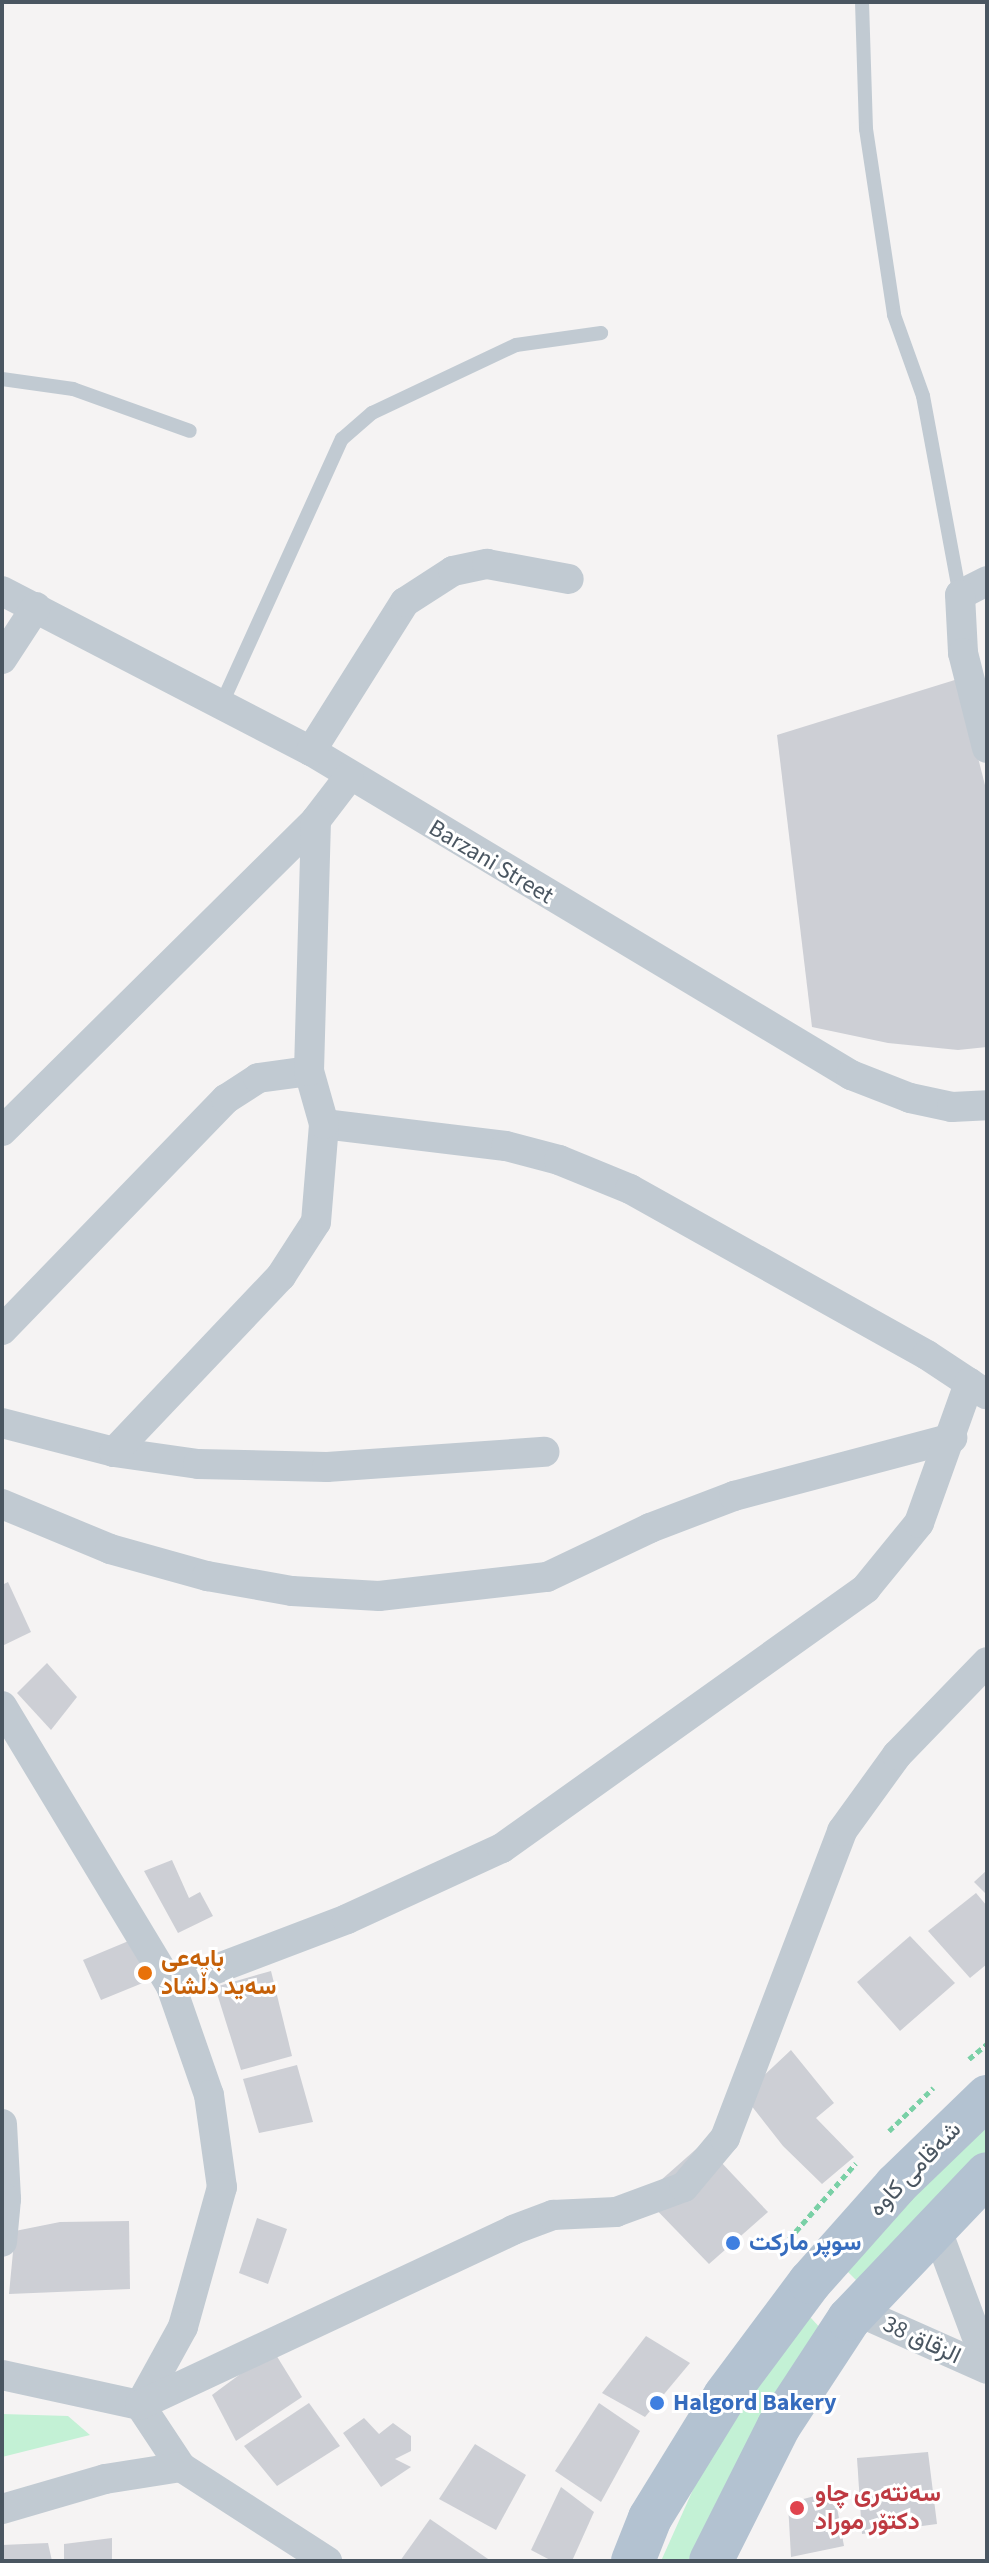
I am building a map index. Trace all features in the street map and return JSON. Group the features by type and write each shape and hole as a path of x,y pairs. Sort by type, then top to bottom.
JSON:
{"main road":[{"name":"شەقامی کاوە","path":"633,2561 650,2518 725,2396 810,2282 896,2185 987,2097"},
{"path":"711,2561 779,2426 857,2311 935,2225 987,2174"},
{"path":"810,2282 857,2311"}],"street":[{"path":"311,751 405,602 453,571 487,564 569,579"},
{"path":"987,581 960,595 963,653 987,748"},
{"name":"Barzani Street","path":"2,591 311,751 349,777 851,1075 910,1098 952,1107 987,1105"},
{"path":"2,659 36,607"},
{"path":"2,1131 316,820 349,777"},
{"path":"114,1452 281,1276 316,1222 324,1124 309,1071 316,820"},
{"path":"2,1330 226,1099 258,1078 309,1071"},
{"path":"171,1986 347,1919 502,1848 547,1820 598,1776 866,1588 919,1523 952,1438 978,1388 630,1189 559,1160 506,1146 324,1124"},
{"path":"2,1423 114,1452 198,1464 327,1467 544,1452"},
{"path":"2,1504 110,1549 207,1576 292,1591 379,1596 547,1577 650,1528 734,1496 952,1438"},
{"path":"2,2375 140,2405 513,2230 553,2215 616,2212 684,2187 725,2138 842,1831 897,1755 987,1662"},
{"path":"2,1706 171,1986 209,2095 222,2187 183,2327 140,2405"},
{"path":"2,2124 6,2199 2,2242"},
{"name":"الزقاق 38","path":"935,2225 987,2367"},
{"name":"الزقاق 38","path":"857,2311 987,2367"},
{"path":"140,2405 181,2467 327,2561"},
{"path":"2,2509 105,2479 181,2467"}],"lane":[{"path":"862,2 866,129 894,315 923,396 960,595"},
{"path":"222,703 342,439 372,413 516,345 601,333"},
{"path":"2,379 73,389 190,431"}],"green space":[{"path":"987,2124 987,2158 860,2284 844,2268"},
{"path":"811,2318 823,2331 749,2444 688,2561 661,2561 696,2483 798,2320"},
{"path":"2,2414 68,2416 90,2435 2,2457"}],"building":[{"path":"958,679 987,793 987,1047 958,1050 888,1043 812,1027 777,735"},
{"path":"8,1582 31,1632 2,1646 2,1585"},
{"path":"47,1663 77,1697 51,1730 17,1693"},
{"path":"172,1860 189,1898 200,1892 213,1916 178,1933 144,1871"},
{"path":"987,1870 987,1895 974,1882"},
{"path":"976,1893 987,1906 987,1964 970,1978 928,1931"},
{"path":"910,1936 955,1983 900,2031 857,1982"},
{"path":"131,1940 150,1980 101,2000 83,1960"},
{"path":"271,1971 292,2056 241,2070 215,1987"},
{"path":"791,2050 834,2103 816,2118 854,2157 822,2184 783,2146 743,2095"},
{"path":"297,2065 313,2122 259,2133 243,2079"},
{"path":"703,2143 768,2212 709,2264 643,2196"},
{"path":"257,2218 287,2229 268,2284 239,2273"},
{"path":"129,2221 130,2289 9,2294 15,2231 60,2222"},
{"path":"646,2336 690,2363 645,2417 602,2393"},
{"path":"273,2350 302,2397 236,2441 212,2395"},
{"path":"309,2403 340,2446 277,2486 244,2446"},
{"path":"599,2403 640,2431 601,2502 555,2471"},
{"path":"364,2418 379,2434 393,2423 411,2436 411,2451 395,2459 411,2467 381,2487 343,2433"},
{"path":"475,2444 526,2475 496,2530 439,2499"},
{"path":"928,2452 937,2524 862,2534 857,2458"},
{"path":"561,2487 594,2512 572,2561 552,2561 531,2550"},
{"path":"834,2491 844,2546 791,2557 788,2503"},
{"path":"430,2519 491,2561 400,2561"},
{"path":"112,2538 112,2561 64,2561 64,2544"},
{"path":"48,2543 52,2561 3,2561 2,2545"}],"place":[{"name":"بایەعی سەید دڵشاد","path":"145,1973"},
{"name":"سوپر مارکت","path":"733,2243"},
{"name":"Halgord Bakery","path":"657,2403"},
{"name":"سەنتەری چاو دکتۆر موراد","path":"797,2508"}]}
